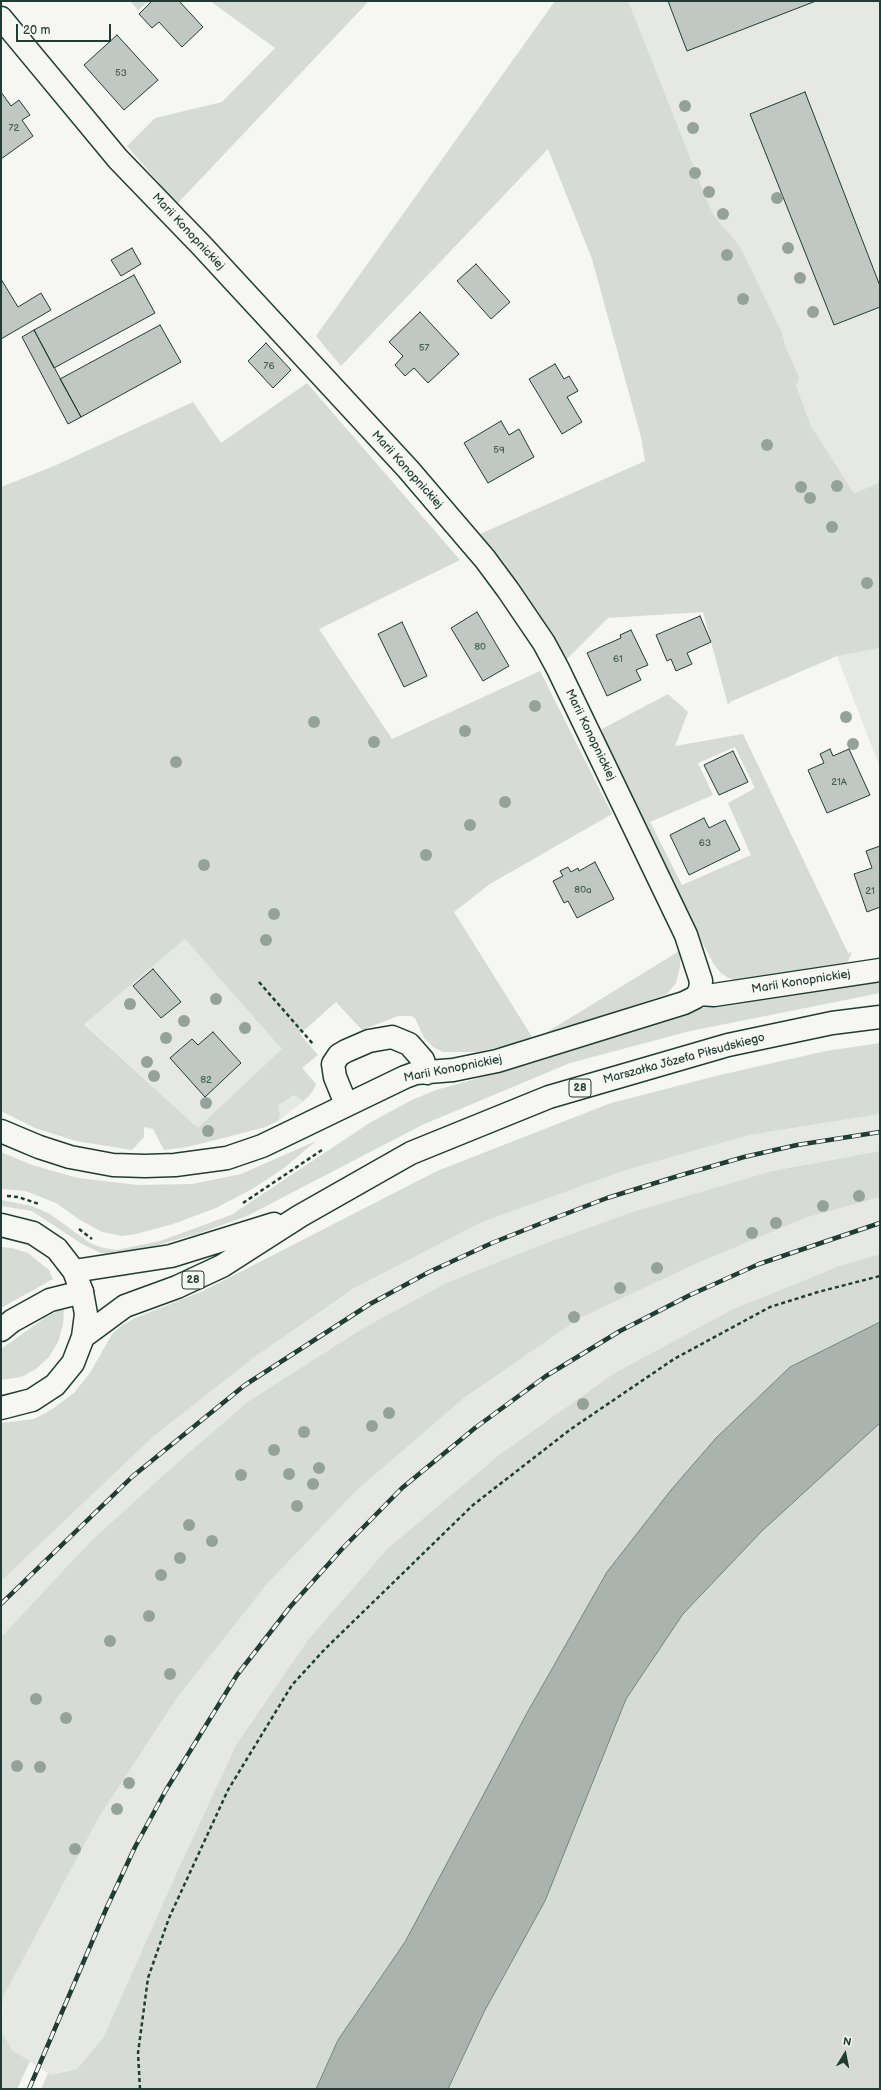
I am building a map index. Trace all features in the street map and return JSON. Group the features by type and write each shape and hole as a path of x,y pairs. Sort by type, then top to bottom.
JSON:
{"street":[{"name":"Marii Konopnickiej","path":"1,18 118,159 202,246 408,469 485,559 527,616 558,670 686,935 701,981 698,994 694,999 684,1003 497,1061 427,1073 416,1073 393,1081 262,1146 238,1155 214,1161 175,1165 114,1165 70,1157 39,1147 1,1131"},
{"name":"Marii Konopnickiej","path":"698,994 714,995 880,970"},
{"name":"Marszałka Józefa Piłsudskiego","path":"84,1337 125,1306 177,1287 222,1266 300,1216 411,1153 549,1097 728,1045 832,1023 880,1017"},
{"path":"346,1104 334,1077 333,1064 339,1055 346,1050 369,1041 392,1037 405,1042 420,1054 426,1066 427,1073"},
{"name":"Marszałka Józefa Piłsudskiego","path":"74,1271 171,1256 300,1216"},
{"name":"28","path":"1,1225 33,1233 57,1249 74,1271 82,1292 86,1314 84,1337 73,1363 55,1385 32,1400 2,1409"},
{"path":"1,1330 12,1321 50,1300 82,1292"}],"path":[{"path":"259,982 315,1046"},
{"path":"140,2089 138,2052 148,1978 168,1918 228,1790 292,1685 336,1638 472,1505 572,1429 674,1359 770,1307 818,1292 880,1276"}],"shaded area":[{"path":"130,1 149,1 138,10"},
{"path":"210,1 369,1 177,204 127,146 155,118 222,102 275,48"},
{"path":"555,1 628,1 712,213 740,247 782,333 785,346 799,377 796,386 811,426 854,494 880,482 880,648 837,656 730,702 728,705 703,612 608,618 566,660 507,567 480,534 645,461 641,437 592,259 548,149 341,366 316,336"},
{"path":"590,1 880,1 880,636"},
{"path":"307,383 460,560 319,629 392,739 540,671 612,814 490,884 454,912 534,1040 476,1052 443,1052 433,1047 424,1038 415,1018 411,1016 398,1016 362,1030 336,1002 300,1034 318,1055 302,1068 316,1084 313,1091 303,1101 294,1095 278,1105 280,1115 278,1121 265,1127 188,1147 164,1150 153,1129 144,1127 144,1137 132,1150 76,1141 35,1128 1,1111 1,487 54,466 193,402 221,443","holes":["185,939 282,1049 198,1128 84,1024"]},
{"path":"880,648 880,768 837,656"},
{"path":"668,694 688,712 675,746 743,734 848,953 852,952 848,961 844,965 742,982 728,978 720,972 713,963 669,879 603,740 602,729","holes":["735,747 755,788 728,803 751,855 682,885 650,822 713,795 698,763"]},
{"path":"185,939 316,1084 309,1097 278,1121 265,1127 212,1141 84,1023"},
{"path":"681,950 680,967 676,983 667,994 534,1040"},
{"path":"880,979 880,993 690,1031 570,1063 422,1125 247,1216 197,1234 151,1247 119,1254 101,1253 82,1244 32,1211 1,1206 1,1200 32,1206 50,1214 90,1243 100,1247 116,1250 160,1241 231,1215 371,1122 412,1100 436,1090 533,1063 658,1019 736,1000"},
{"path":"880,1043 880,1114 749,1135 626,1170 482,1222 355,1288 256,1356 154,1436 1,1581 1,1423 34,1419 51,1410 74,1393 90,1373 112,1334 121,1326 135,1318 203,1291 437,1171 611,1103 720,1075 826,1051"},
{"path":"880,1114 880,1151 772,1171 632,1212 530,1249 446,1283 246,1403 91,1541 1,1637 1,1581 154,1436 256,1356 356,1288 482,1222 626,1170 749,1135"},
{"path":"316,1141 284,1168 254,1188 216,1208 173,1224 136,1234 122,1236 102,1232 80,1220 56,1203 25,1191 1,1189 1,1152 32,1165 78,1178 138,1185 192,1184 241,1174"},
{"path":"880,1151 880,1197 805,1218 693,1265 580,1318 464,1398 358,1489 267,1584 177,1698 99,1817 3,1997 1,2021 1,1637 91,1541 246,1403 362,1329 446,1283 530,1249 632,1212 772,1171"},
{"path":"880,1197 880,1254 839,1266 731,1310 613,1374 499,1455 388,1548 307,1641 236,1745 177,1872 103,2038 77,2069 51,2075 13,2051 1,2031 3,1997 99,1817 177,1698 267,1584 358,1489 464,1398 580,1318 693,1265 805,1218"},
{"path":"1,1247 12,1248 28,1253 49,1270 53,1279 1,1308"},
{"path":"880,1254 880,1322 790,1367 716,1438 671,1490 607,1572 527,1713 405,1942 338,2040 316,2089 41,2089 48,2073 51,2075 77,2069 103,2038 177,1872 236,1745 307,1641 388,1548 499,1455 613,1374 731,1310 839,1266"},
{"path":"64,1308 63,1325 58,1342 49,1357 36,1369 21,1377 1,1380 1,1349 46,1317"},
{"path":"880,1322 880,1423 762,1531 683,1614 626,1699 545,1901 484,2012 448,2089 316,2089 338,2040 405,1942 527,1713 607,1572 671,1490 716,1438 790,1367"},
{"path":"880,1423 880,2089 448,2089 484,2012 545,1901 626,1699 683,1614 762,1531"},
{"path":"1,2031 13,2051 30,2061 17,2089 1,2089"}],"building":[{"path":"152,1 179,1 203,27 182,47 159,22 152,28 139,14"},
{"path":"668,1 816,1 687,51"},
{"path":"117,35 158,80 124,110 84,65"},
{"path":"1,92 11,106 19,100 30,115 22,120 33,136 1,159"},
{"path":"805,92 880,286 880,307 834,325 750,114"},
{"path":"132,248 141,264 121,276 111,260"},
{"path":"476,264 510,302 491,319 457,281"},
{"path":"134,275 155,313 54,368 34,330"},
{"path":"1,279 18,307 41,293 51,310 1,339"},
{"path":"420,312 459,354 428,383 414,368 405,376 395,365 403,356 389,342"},
{"path":"160,325 181,362 81,417 60,379"},
{"path":"34,330 81,417 68,424 22,337"},
{"path":"266,343 291,370 273,388 248,361"},
{"path":"555,364 564,379 569,376 578,391 567,397 582,422 562,434 529,379"},
{"path":"501,421 509,435 519,429 534,457 488,483 464,443"},
{"path":"477,612 509,666 483,681 451,628"},
{"path":"700,616 711,642 687,653 692,664 676,671 671,659 667,661 656,635"},
{"path":"402,622 427,676 404,687 378,634"},
{"path":"631,630 648,665 636,670 641,680 607,696 587,653 621,638 620,635"},
{"path":"830,749 833,756 849,749 870,795 827,813 808,770 824,763 820,754"},
{"path":"733,751 748,782 719,795 704,765"},
{"path":"704,818 709,828 725,820 740,850 689,875 670,835"},
{"path":"880,846 880,907 867,912 854,874 872,868 866,851"},
{"path":"595,862 614,899 577,918 568,901 564,903 553,881 563,876 560,871 568,867 571,872 578,868 579,871"},
{"path":"153,969 181,1002 161,1018 133,986"},
{"path":"213,1032 241,1063 205,1097 170,1058 192,1039 198,1045"}],"railway":[{"path":"1,1604 133,1476 245,1385 370,1304 429,1272 492,1243 607,1198 744,1157 797,1145 880,1132"},
{"path":"29,2089 107,1907 135,1847 166,1790 237,1675 290,1607 342,1549 402,1488 475,1428 546,1376 620,1331 690,1295 759,1264 880,1223"}]}
